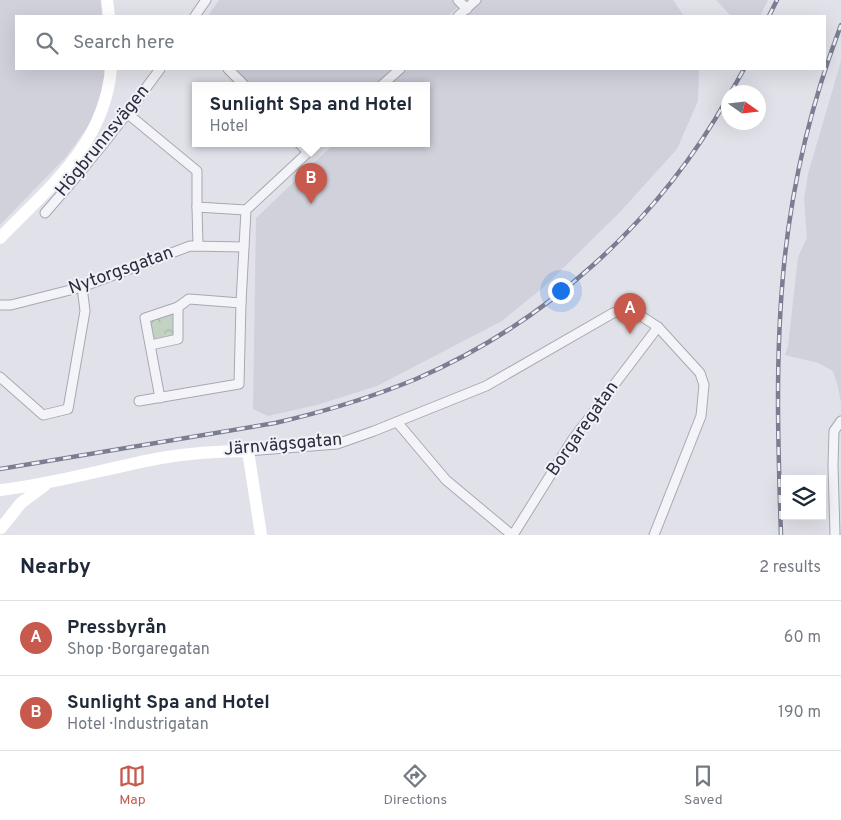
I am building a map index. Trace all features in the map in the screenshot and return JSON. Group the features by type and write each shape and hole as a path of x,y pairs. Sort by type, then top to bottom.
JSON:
{"main road":[{"path":"107,0 109,15"},
{"path":"0,238 72,162 91,135 105,100 111,70"},
{"name":"Järnvägsgatan","path":"0,500 20,488 47,484 162,458 219,451 248,451"},
{"path":"248,451 261,535"},
{"name":"Järnvägsgatan","path":"1,529 21,503 47,484"},
{"path":"0,490 20,488"},
{"path":"0,512 1,529"}],"street":[{"path":"196,15 206,0"},
{"path":"458,0 467,8"},
{"path":"459,15 476,0"},
{"name":"Högbrunnsvägen","path":"45,213 80,174 128,114 159,70"},
{"path":"229,70 241,82"},
{"path":"385,82 399,70"},
{"path":"128,114 197,170 198,246"},
{"path":"303,147 308,152"},
{"path":"139,401 239,384 246,210 314,147"},
{"path":"198,207 246,210"},
{"name":"Nytorgsgatan","path":"0,305 11,305 82,288 190,246 244,247"},
{"path":"0,377 43,415 68,410 85,311 82,288"},
{"path":"160,398 145,318 178,307 189,299 241,303"},
{"path":"151,345 178,339 178,307"},
{"name":"Järnvägsgatan","path":"248,451 337,444 397,422 486,386 613,313 629,308 658,327"},
{"path":"654,535 701,416 704,385 700,373 658,327"},
{"name":"Borgaregatan","path":"513,535 573,439 658,327"},
{"path":"835,535 837,465 834,431 841,421"},
{"path":"397,422 446,480 513,535"}],"shaded area":[{"path":"0,0 101,0 102,15 15,15 15,70 104,70 105,77 96,116 65,158 0,225"},
{"path":"219,0 453,0 459,6 449,15 209,15"},
{"path":"477,0 673,0 683,15 461,15"},
{"path":"716,0 768,0 760,15 730,15"},
{"path":"841,61 841,403 833,371 818,363 785,355 788,346 798,257 807,238 804,199 808,174"},
{"path":"235,70 391,70 378,82 248,82"},
{"path":"404,70 699,70 698,101 677,149 621,211 545,286 502,321 377,386 317,405 268,416 253,409 256,218 331,147 430,147 430,82 391,82"}],"green space":[{"path":"173,311 176,312 175,337 154,342 149,321"}],"railway":[{"path":"770,15 777,0"},
{"path":"826,68 841,25"},
{"path":"735,85 743,70"},
{"path":"781,535 778,366 784,265 798,174 812,113 825,70"},
{"path":"0,469 293,419 381,392 416,379 464,356 510,329 554,298 595,264 633,226 668,185 700,142 721,108"}],"place":[{"name":"Sunlight Spa and Hotel","path":"311,204"},
{"name":"Pressbyrån","path":"630,334"}]}
